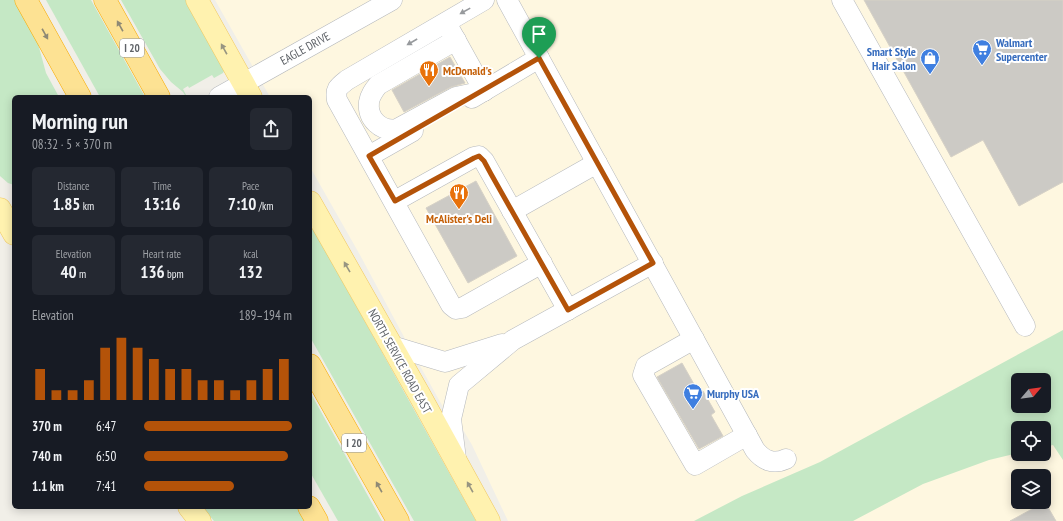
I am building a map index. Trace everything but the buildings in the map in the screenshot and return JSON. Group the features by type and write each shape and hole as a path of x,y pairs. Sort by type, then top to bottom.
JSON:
{"highway":[{"path":"26,0 79,95"},
{"name":"I 20","path":"105,0 158,95"},
{"name":"I 20","path":"312,369 398,521"},
{"path":"310,509 317,521"}],"main road":[{"path":"197,0 247,90"},
{"name":"NORTH SERVICE ROAD EAST","path":"312,206 489,521"},
{"path":"191,509 200,521"}],"street":[{"name":"EAGLE DRIVE","path":"224,95 247,90 392,0"},
{"path":"484,0 347,80 339,87 336,93 337,100 395,201 451,304 456,309 462,308 542,263"},
{"path":"507,0 755,450 765,460 777,462 786,459"},
{"path":"842,0 1025,326"},
{"path":"445,22 484,91"},
{"path":"456,40 378,84 369,101 369,108 372,117 376,124 382,129 397,129 456,97 484,91"},
{"path":"369,156 539,58"},
{"path":"395,201 479,156 484,161 568,310"},
{"path":"512,211 597,163"},
{"path":"392,346 445,362 513,340 653,263"},
{"path":"694,339 646,366 643,375 695,465 747,435"},
{"path":"456,462 451,419 459,385 513,340"}],"shaded area":[{"path":"215,0 1063,0 1063,521 508,521 472,445 458,421 443,407 312,171 312,95 269,95"}],"green space":[{"path":"0,0 15,0 37,40 46,73 58,95 12,95 12,184 0,176"},
{"path":"46,0 91,0 144,95 99,95"},
{"path":"121,0 186,0 225,69 223,73 214,78 212,75 189,88 188,86 183,89 185,95 160,69"},
{"path":"312,227 476,521 414,521 312,341"},
{"path":"1063,330 1063,460 1053,445 1051,445 1051,421 1011,421 1011,455 989,460 923,484 853,521 694,521 742,496 820,462"},
{"path":"312,396 382,521 338,521 312,476"},
{"path":"204,509 299,509 305,521 214,521"}],"place":[{"name":"Walmart Supercenter","path":"982,66"},
{"name":"Smart Style Hair Salon","path":"930,75"},
{"name":"McDonald's","path":"429,87"},
{"name":"McAlister's Deli","path":"459,210"},
{"name":"Murphy USA","path":"693,410"}],"route":[{"path":"539,58 653,263 568,310 484,161 479,156 395,201 369,156 539,58"}]}
